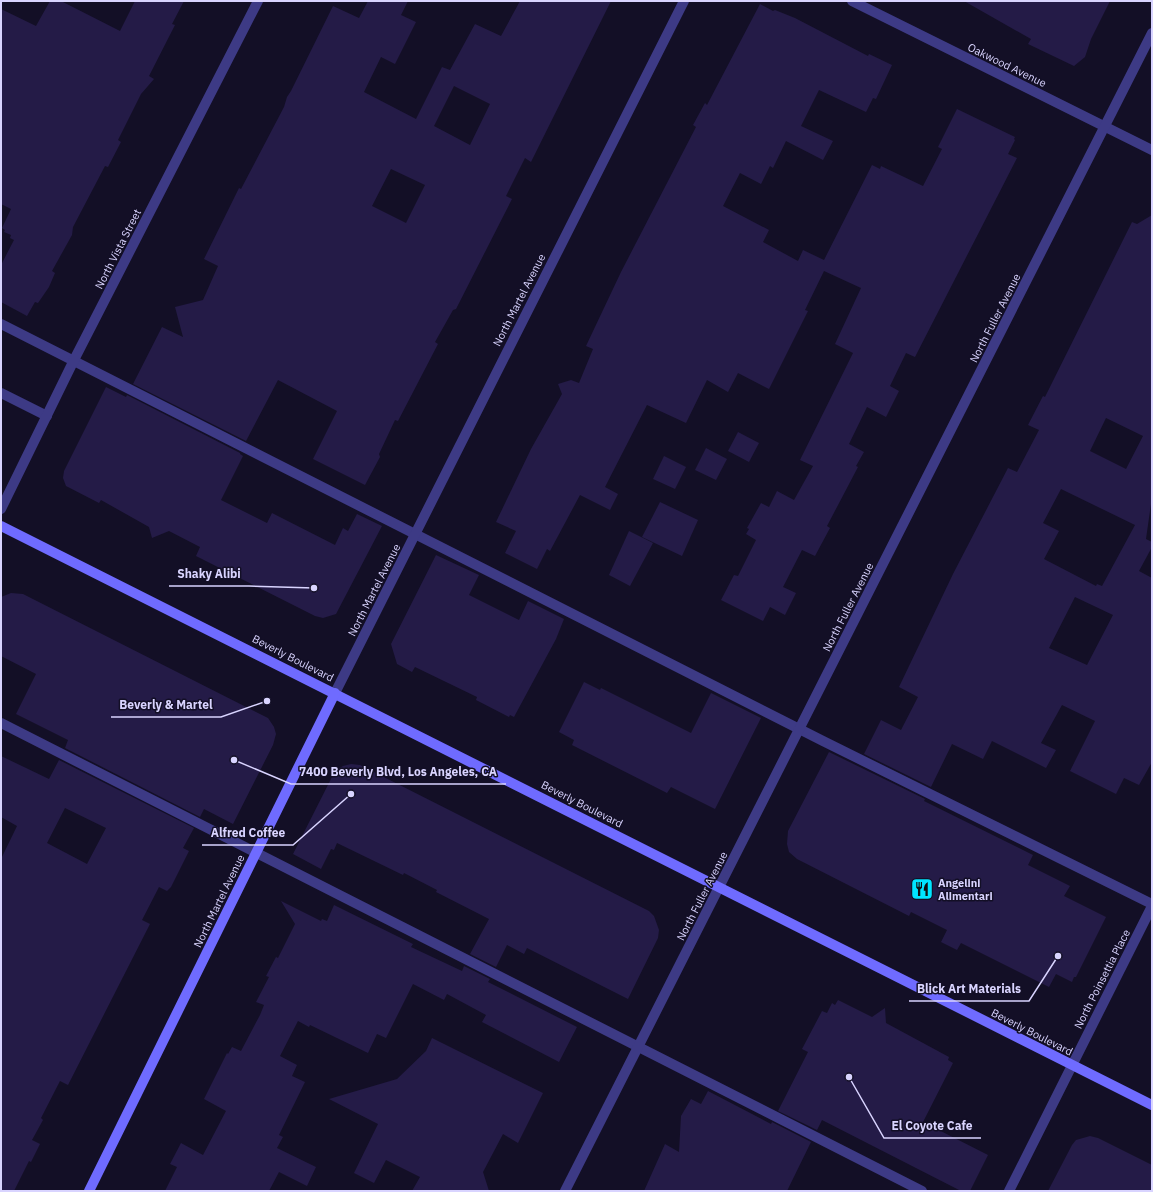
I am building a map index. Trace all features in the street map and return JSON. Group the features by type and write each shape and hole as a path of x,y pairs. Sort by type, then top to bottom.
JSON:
{"main road":[{"name":"Beverly Boulevard","path":"1,526 1152,1105"},
{"name":"North Martel Avenue","path":"89,1191 335,694"}],"street":[{"name":"North Vista Street","path":"1,509 74,360 258,1"},
{"name":"North Martel Avenue","path":"335,694 684,1"},
{"name":"Oakwood Avenue","path":"852,1 1152,150"},
{"name":"North Fuller Avenue","path":"565,1191 1152,33"},
{"path":"1,324 800,729 1152,905"},
{"path":"1,393 47,416"},
{"path":"1,723 922,1191"},
{"name":"North Poinsettia Place","path":"1009,1191 1152,905"}],"building":[{"path":"50,1 61,1 120,31 135,1 184,1 172,24 175,25 149,76 154,79 141,94 118,140 121,142 108,167 105,166 73,227 72,235 52,271 55,273 49,287 38,303 35,302 27,316 1,302 1,265 14,240 10,238 11,235 4,232 5,230 2,228 11,209 1,204 1,9 36,26"},
{"path":"368,1 408,1 401,15 416,22 395,64 381,57 364,92 416,119 442,67 450,70 475,24 501,36 520,1 611,1 531,162 525,158 506,196 512,199 456,309 453,310 435,342 438,344 398,421 395,420 379,454 380,457 365,485 313,459 337,411 278,380 246,441 133,384 162,327 183,337 175,307 203,300 218,266 204,259 239,188 241,189 284,107 287,97 333,6 359,18","holes":["454,86 490,104 470,145 434,126","391,169 425,185 406,223 372,206"]},
{"path":"964,1 1110,1 1091,39 1085,57 1074,66 1028,44 1031,39"},
{"path":"760,4 773,11 775,10 795,18 868,56 869,54 892,65 876,99 873,98 866,112 819,90 801,126 833,141 823,160 786,141 773,168 770,166 761,184 740,173 723,206 769,230 763,242 798,261 803,250 824,260 872,165 880,169 881,166 923,186 942,149 938,147 957,109 1015,137 1008,154 1017,158 915,357 906,353 890,386 899,391 886,417 867,407 849,444 864,452 856,466 858,467 827,526 830,528 815,556 802,550 783,587 796,593 785,615 770,607 763,621 721,600 734,575 738,576 756,540 746,534 749,529 747,528 761,503 769,507 777,491 794,500 813,466 800,460 853,353 835,344 861,288 824,271 805,310 808,311 769,389 738,373 728,392 707,380 686,423 647,405 605,487 618,494 610,510 580,495 550,551 547,549 537,569 505,553 516,531 496,522 531,449 562,394 558,384 571,380 579,383 593,349 586,346 621,272 696,127 693,125 705,103 707,105"},
{"path":"1152,215 1152,497 1146,539 1152,542 1152,547 1139,571 1152,578 1152,762 1139,785 1124,778 1116,794 1070,771 1095,721 1062,705 1041,743 1056,750 1046,768 992,741 983,759 952,744 931,787 864,754 881,720 901,730 918,697 899,687 953,574 1008,468 1017,472 1039,430 1028,425 1043,396 1045,397 1132,222 1137,224","holes":["1106,418 1143,436 1126,469 1090,451","1061,489 1135,525 1102,586 1097,584 1096,586 1044,559 1059,531 1043,523","1075,597 1113,615 1087,665 1049,648"]},
{"path":"106,387 126,397 127,395 240,453 243,456 221,500 267,523 272,513 335,545 343,528 348,531 357,514 382,526 336,614 323,618 315,616 196,556 200,547 169,531 152,538 149,527 101,500 99,503 66,486 63,478 64,471"},
{"path":"738,432 759,443 749,462 728,451"},
{"path":"706,448 727,459 716,480 695,470"},
{"path":"664,456 686,467 675,489 653,479"},
{"path":"660,502 698,520 682,556 642,537"},
{"path":"629,531 653,543 630,586 609,575"},
{"path":"436,555 479,575 469,595 519,620 528,601 564,619 556,639 514,717 510,715 509,717 476,700 477,697 415,667 412,672 397,664 391,644"},
{"path":"11,593 23,594 268,718 274,727 276,734 273,745 233,824 204,809 200,817 65,748 68,740 16,714 36,674 1,656 1,597"},
{"path":"584,682 600,690 601,688 691,733 711,693 761,718 715,809 671,787 667,793 572,745 574,740 559,732"},
{"path":"829,752 925,799 924,801 1033,855 1028,865 1070,886 1064,896 1106,917 1076,977 1074,977 1072,982 1056,974 1049,987 961,943 957,950 941,942 947,930 911,912 909,916 797,859 789,852 787,844 788,831"},
{"path":"1,756 49,779 59,760 194,828 183,848 189,851 171,887 167,891 159,887 142,920 150,924 68,1085 60,1081 41,1118 43,1120 32,1140 40,1144 31,1162 29,1161 14,1191 1,1191 1,859 17,826 1,817","holes":["65,808 106,828 87,864 47,843"]},
{"path":"351,764 360,765 649,911 654,916 659,930 658,938 628,999 527,948 524,954 507,945 496,967 470,954 489,919 436,892 437,890 404,873 403,875 337,843 334,850 331,849 321,869 293,854 335,771 343,766"},
{"path":"281,901 321,921 322,919 327,921 334,905 413,944 411,947 462,971 464,966 490,979 488,982 577,1027 559,1062 482,1022 486,1015 447,994 444,1000 413,984 386,1038 377,1034 368,1053 310,1025 309,1027 298,1021 280,1056 297,1065 292,1076 305,1082 279,1135 283,1137 277,1148 316,1167 307,1186 279,1172 269,1191 165,1191 177,1167 170,1164 181,1143 203,1155 226,1111 204,1099 227,1053 228,1054 232,1047 241,1051 264,1005 256,1002 269,977 266,976 276,957 278,958 295,924"},
{"path":"838,1000 872,1017 885,1008 886,1023 949,1057 948,1060 953,1063 923,1122 988,1155 970,1191 961,1191 822,1120 817,1130 778,1111 808,1052 802,1049 822,1011 827,1013 832,1003 835,1005"},
{"path":"432,1038 543,1093 518,1143 503,1134 483,1172 489,1191 412,1191 420,1177 386,1160 374,1183 354,1173 378,1124 329,1099 397,1079 426,1051"},
{"path":"708,1091 771,1124 772,1122 811,1142 787,1191 644,1191 665,1144 679,1152 681,1116 691,1099 701,1104"},
{"path":"1090,1136 1098,1138 1152,1165 1152,1191 1048,1191 1072,1145 1076,1140"}],"place":[{"name":"Shaky Alibi","path":"314,588"},
{"name":"Beverly & Martel","path":"267,701"},
{"name":"7400 Beverly Blvd, Los Angeles, CA","path":"234,760"},
{"name":"Alfred Coffee","path":"351,794"},
{"name":"Angelini Alimentari","path":"922,889"},
{"name":"Blick Art Materials","path":"1058,956"},
{"name":"El Coyote Cafe","path":"849,1077"}]}
